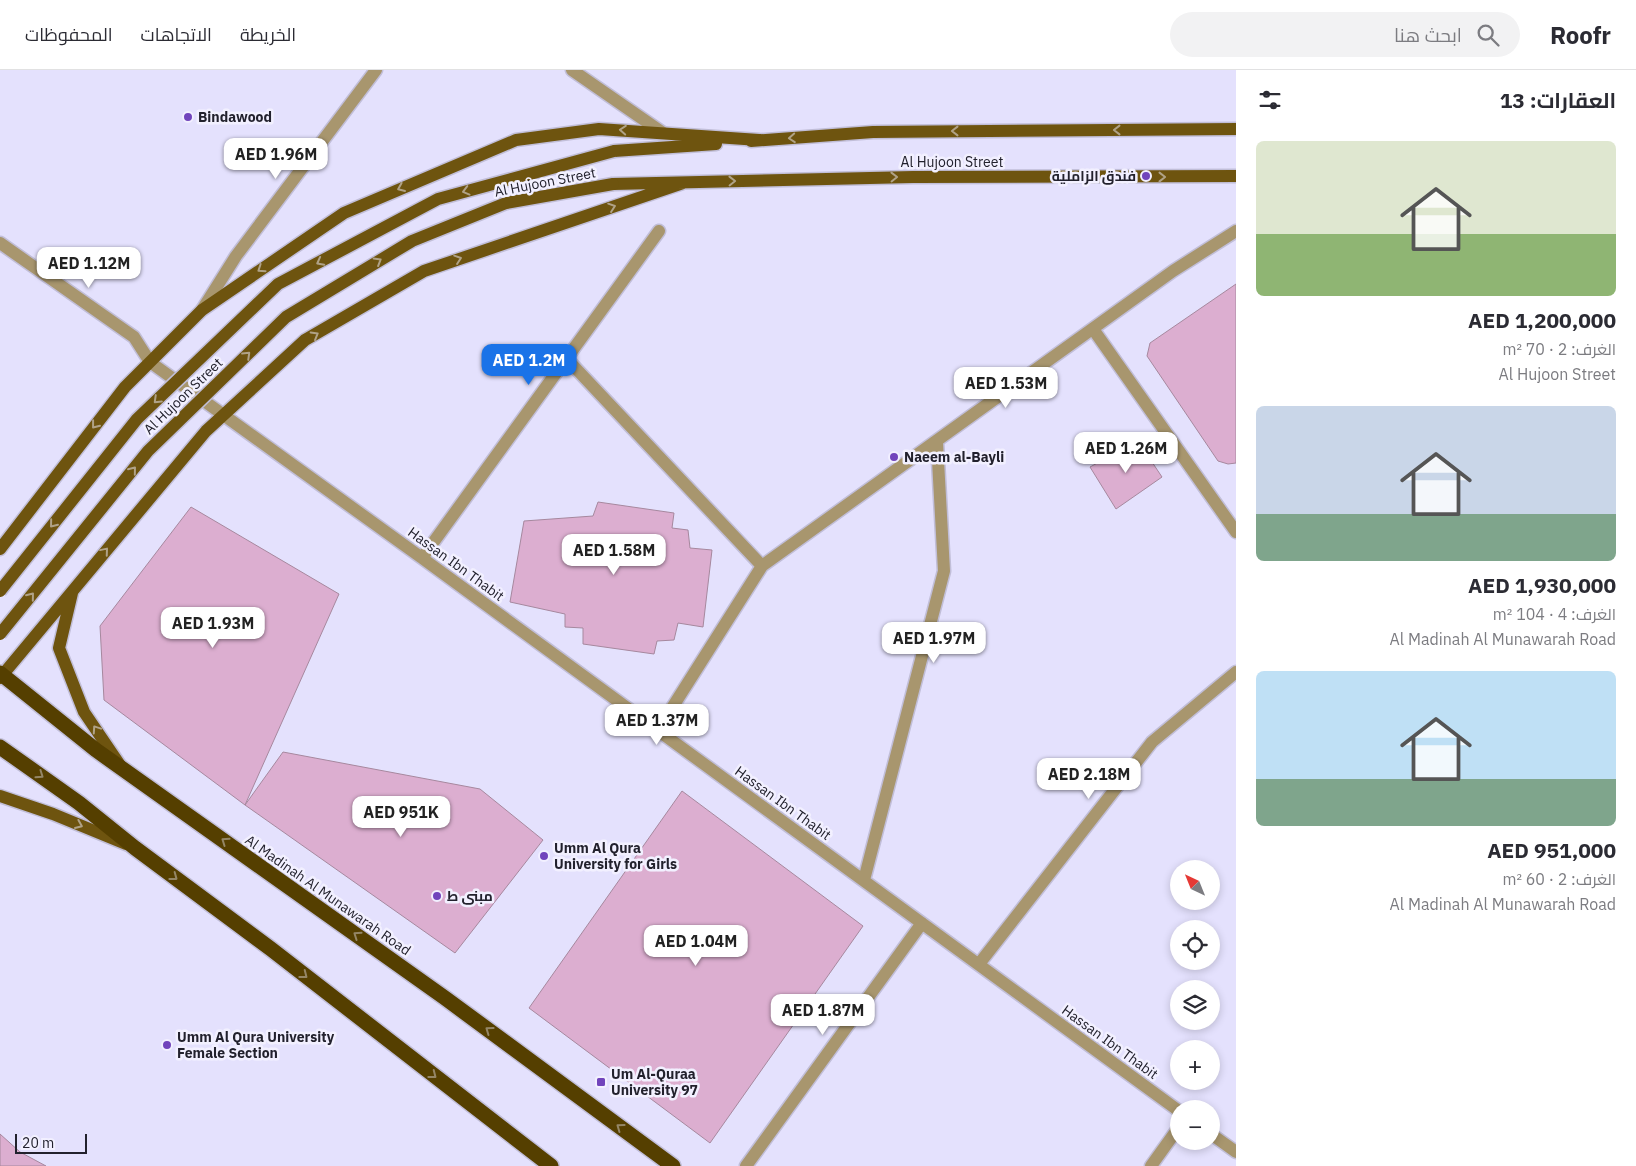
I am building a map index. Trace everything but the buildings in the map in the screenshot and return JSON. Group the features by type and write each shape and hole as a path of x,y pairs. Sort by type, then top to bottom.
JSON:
{"highway":[{"name":"Al Madinah Al Munawarah Road","path":"1,675 123,770 445,998 673,1166"},
{"path":"0,747 79,803 135,848 278,955 551,1166"},
{"name":"Al Madinah Al Munawarah Road","path":"639,1141 657,1166"}],"main road":[{"path":"0,549 125,387 202,310 344,212 516,140 599,129 759,140"},
{"name":"Al Hujoon Street","path":"0,591 137,419 278,284 438,199 614,151 873,132 1236,129"},
{"name":"Al Hujoon Street","path":"0,634 148,451 286,317 421,237 506,203 613,184 913,177 1236,176"},
{"path":"1,675 206,430 305,340 424,271 683,183"},
{"path":"74,588 59,648 84,712 123,770"},
{"path":"0,796 53,814 135,848"}],"street":[{"path":"202,310 236,256 376,70"},
{"path":"572,70 664,133"},
{"path":"422,558 659,231"},
{"path":"658,730 762,566 1173,271 1236,231"},
{"path":"0,243 134,337 150,362"},
{"path":"1094,329 1236,532"},
{"path":"566,358 762,566"},
{"name":"Hassan Ibn Thabit","path":"150,362 1170,1103"},
{"path":"864,880 944,570 936,442"},
{"path":"979,964 1152,742 1236,672"},
{"path":"746,1166 922,923"},
{"path":"1151,1166 1170,1140"},
{"path":"1220,1140 1236,1152"}],"place":[{"name":"Bindawood","path":"188,117"},
{"name":"فندق الزاملية","path":"1146,176"},
{"name":"Naeem al-Bayli","path":"894,457"},
{"name":"Umm Al Qura University for Girls","path":"544,856"},
{"name":"مبنى ط","path":"437,896"},
{"name":"Umm Al Qura University Female Section","path":"167,1045"},
{"name":"Um Al-Quraa University 97","path":"601,1082"}]}
